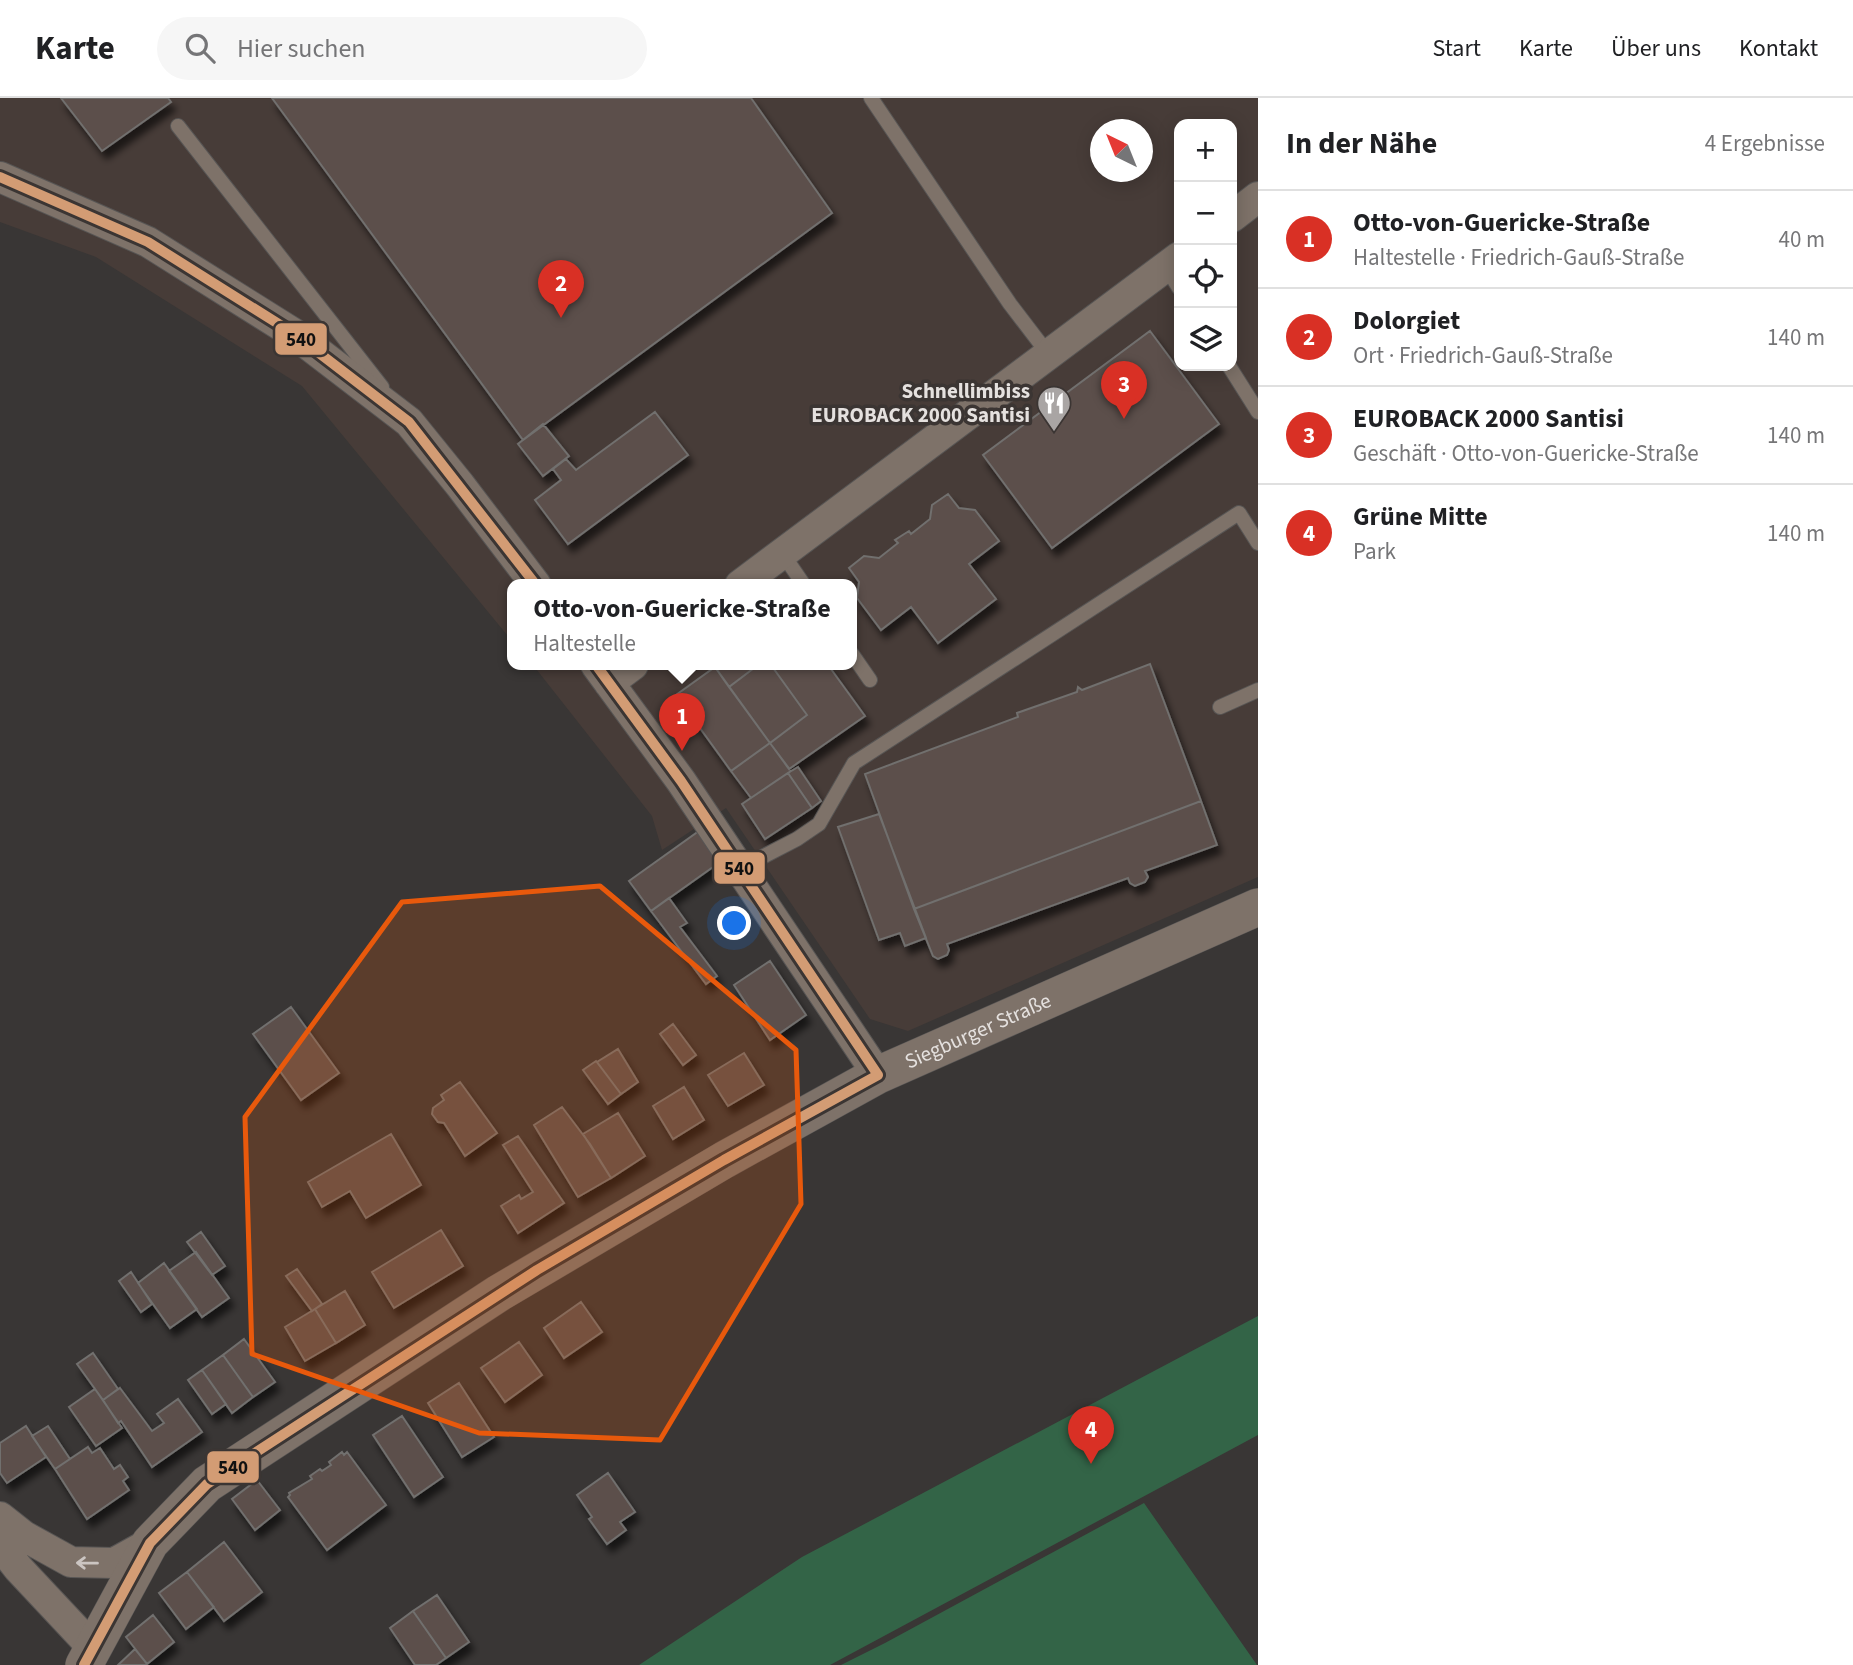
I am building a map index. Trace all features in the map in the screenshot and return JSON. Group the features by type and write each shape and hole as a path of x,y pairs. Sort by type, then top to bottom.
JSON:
{"street":[{"path":"0,177 148,242 293,333 409,422 531,579"},
{"path":"1237,213 1258,197"},
{"path":"748,579 1049,355 1174,272"},
{"path":"613,671 878,1075"},
{"name":"Siegburger Straße","path":"0,1545 89,1657 150,1543 207,1484 499,1293 724,1160 878,1075 1258,907"},
{"name":"Siegburger Straße","path":"0,1517 24,1536 71,1562 114,1563 150,1543"}],"lane":[{"path":"871,98 1010,304 1049,355"},
{"path":"178,126 409,422"},
{"path":"1231,371 1258,412"},
{"path":"741,868 797,839 819,824 854,763 1239,513 1258,543"},
{"path":"782,553 800,579"},
{"path":"857,661 870,680"},
{"path":"1220,707 1258,690"}],"highlighted area":[{"path":"600,886 796,1050 801,1204 660,1440 479,1433 252,1354 245,1117 402,902"}],"shaded area":[{"path":"0,98 1258,98 1258,877 908,1031 870,1019 726,808 662,850 652,816 537,670 857,670 857,579 507,579 507,635 302,386 96,257 0,222"}],"green space":[{"path":"1258,1316 1258,1435 830,1665 639,1665 802,1557"},
{"path":"1144,1503 1257,1665 841,1665 885,1643"}],"building":[{"path":"61,98 168,98 171,102 102,151"},
{"path":"272,98 751,98 832,213 523,440"},
{"path":"1150,331 1174,363 1174,371 1180,371 1219,424 1052,548 983,455"},
{"path":"655,412 688,455 568,544 535,500 561,480 553,469 566,459 576,470"},
{"path":"543,424 569,456 543,476 518,444"},
{"path":"948,494 959,508 975,510 999,541 969,564 996,599 938,643 911,607 881,630 857,598 859,582 849,568 864,556 879,558 898,543 895,540 909,531 911,534 930,519 932,505"},
{"path":"1150,664 1201,801 914,909 865,774 1018,717 1017,713 1077,692 1078,687 1082,690"},
{"path":"711,670 717,670 770,743 731,771 676,695"},
{"path":"717,670 751,670 729,687"},
{"path":"751,670 775,670 807,715 770,743 729,687"},
{"path":"775,670 832,670 865,716 789,769 770,743 807,715"},
{"path":"770,743 791,771 751,798 731,771"},
{"path":"798,767 821,801 812,808 788,773"},
{"path":"788,773 812,808 765,839 742,804"},
{"path":"1201,801 1217,845 1145,871 1148,877 1145,882 1135,886 1128,878 947,944 947,955 938,959 933,956 914,909"},
{"path":"879,814 926,938 905,946 900,933 879,940 838,827"},
{"path":"699,831 720,862 651,911 629,881"},
{"path":"669,898 687,923 680,927 717,976 706,984 651,911"},
{"path":"770,961 806,1015 770,1040 734,985"},
{"path":"291,1007 339,1073 301,1100 253,1034"},
{"path":"673,1024 696,1055 683,1065 660,1034"},
{"path":"618,1049 638,1082 621,1094 597,1062"},
{"path":"744,1053 764,1085 728,1106 708,1075"},
{"path":"596,1061 621,1094 608,1104 583,1070"},
{"path":"460,1082 497,1133 465,1156 444,1123 438,1122 432,1114 433,1108 444,1100 441,1095"},
{"path":"684,1087 704,1120 673,1139 653,1106"},
{"path":"562,1107 611,1178 578,1197 534,1125"},
{"path":"618,1113 645,1156 611,1178 583,1134"},
{"path":"391,1134 421,1185 366,1218 350,1191 322,1207 308,1182"},
{"path":"518,1136 564,1203 518,1233 501,1206 519,1195 521,1199 533,1192 503,1145"},
{"path":"441,1230 463,1266 394,1308 372,1272"},
{"path":"201,1232 225,1266 212,1275 187,1242"},
{"path":"196,1252 229,1298 202,1317 169,1271"},
{"path":"164,1263 197,1309 170,1328 138,1283"},
{"path":"297,1269 322,1304 312,1311 286,1276"},
{"path":"131,1272 152,1304 141,1312 119,1281"},
{"path":"345,1291 365,1325 336,1343 315,1309"},
{"path":"581,1302 602,1332 564,1358 544,1328"},
{"path":"315,1309 336,1343 305,1361 285,1327"},
{"path":"244,1339 275,1382 253,1397 223,1355"},
{"path":"519,1342 542,1375 505,1402 481,1368"},
{"path":"93,1353 118,1389 103,1400 77,1364"},
{"path":"223,1355 253,1397 232,1413 202,1370"},
{"path":"202,1370 226,1404 212,1414 188,1380"},
{"path":"459,1383 494,1437 462,1457 428,1403"},
{"path":"120,1388 152,1431 164,1423 157,1414 178,1399 202,1432 152,1467 121,1421 118,1423 103,1400"},
{"path":"95,1389 122,1428 96,1446 69,1407"},
{"path":"402,1416 443,1477 414,1497 373,1435"},
{"path":"26,1426 46,1457 7,1483 0,1473 0,1443"},
{"path":"48,1426 70,1459 55,1469 32,1436"},
{"path":"88,1447 92,1453 100,1448 114,1469 120,1465 128,1477 123,1481 129,1490 87,1519 55,1469"},
{"path":"342,1452 344,1455 347,1452 386,1505 327,1550 288,1497 289,1493 312,1479 310,1476 331,1465 329,1462"},
{"path":"608,1473 635,1512 620,1522 626,1530 607,1544 589,1519 592,1517 577,1495"},
{"path":"257,1480 280,1510 255,1530 232,1499"},
{"path":"224,1542 262,1592 224,1621 187,1572"},
{"path":"187,1572 214,1607 186,1629 159,1593"},
{"path":"437,1595 469,1642 446,1658 413,1611"},
{"path":"413,1611 446,1658 436,1665 415,1665 390,1628"},
{"path":"153,1615 174,1642 147,1664 126,1637"},
{"path":"135,1649 148,1665 118,1665"}],"transit line":[{"name":"540","path":"0,177 148,242 293,333 409,422 531,579"},
{"name":"540","path":"600,670 681,781 878,1075"},
{"name":"540","path":"84,1665 150,1543 207,1484 537,1270 724,1160 878,1075"}],"place":[{"name":"Dolorgiet","path":"561,318"},
{"name":"EUROBACK 2000 Santisi","path":"1124,419"},
{"name":"Schnellimbiss EUROBACK 2000 Santisi","path":"1054,433"},
{"name":"Otto-von-Guericke-Straße","path":"682,751"},
{"name":"Grüne Mitte","path":"1091,1464"}]}
